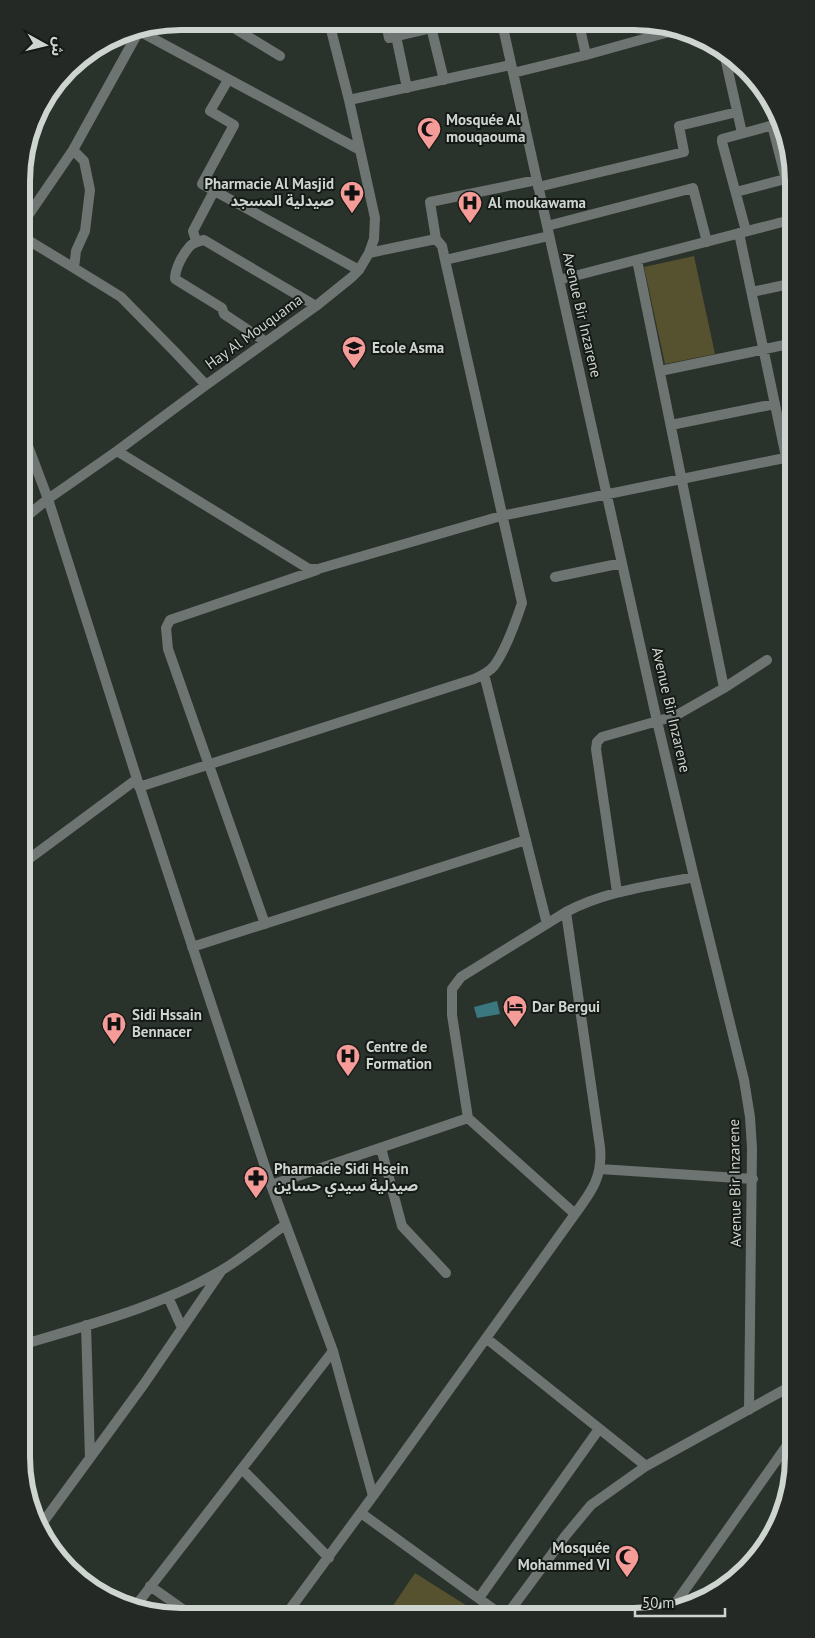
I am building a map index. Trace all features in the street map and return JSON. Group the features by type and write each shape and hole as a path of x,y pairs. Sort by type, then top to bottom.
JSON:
{"street":[{"path":"237,30 280,56"},
{"name":"Hay Al Mouquama","path":"30,514 316,306 352,277 369,253 374,239 375,218 350,100 331,30"},
{"path":"388,30 389,38 415,30"},
{"path":"432,30 444,80"},
{"name":"Avenue Bir Inzarene","path":"504,30 657,721 744,1080 750,1117 752,1179 749,1410"},
{"path":"580,30 586,55"},
{"path":"350,100 444,80 586,55 664,33"},
{"path":"147,34 360,150"},
{"path":"396,36 407,88"},
{"path":"30,212 73,150 135,37"},
{"path":"726,61 742,132"},
{"path":"228,80 210,111 234,125 202,184 358,270"},
{"path":"30,858 138,783 209,764 474,679 493,667 522,603 442,246 436,239 430,202 537,184 684,152 679,126 737,112"},
{"path":"774,125 722,138 722,142 736,192 752,292 775,404 785,439"},
{"path":"73,150 84,161 90,190 86,231 76,251 74,268"},
{"path":"736,192 785,179"},
{"path":"445,260 693,188 707,242"},
{"path":"196,241 193,231 214,191"},
{"path":"559,280 785,221"},
{"path":"369,253 436,239"},
{"path":"266,342 224,314 222,308 175,279 175,271 190,245 196,241 204,240 316,306"},
{"path":"30,242 120,297 206,385"},
{"path":"637,260 724,688"},
{"path":"752,292 785,286"},
{"path":"660,371 785,345"},
{"path":"671,425 775,404"},
{"path":"30,451 48,499 138,783 271,1185 333,1351 373,1496"},
{"path":"117,452 310,569 318,569"},
{"path":"265,924 168,649 166,628 170,620 318,569 501,516 785,458"},
{"path":"554,577 622,563"},
{"path":"617,892 596,749 597,742 602,737 675,716 724,688 767,660"},
{"path":"484,674 547,924"},
{"path":"192,947 526,840"},
{"path":"575,1214 468,1118 452,1015 452,989 461,977 581,904 617,892 694,878"},
{"path":"291,1608 593,1190 600,1169 600,1146 566,912"},
{"path":"271,1185 468,1118"},
{"path":"381,1148 402,1226 446,1273"},
{"path":"600,1169 752,1179"},
{"path":"30,1342 168,1296 222,1270 285,1225"},
{"path":"44,1520 144,1384 222,1270"},
{"path":"168,1296 182,1328"},
{"path":"86,1325 90,1458"},
{"path":"486,1338 646,1466"},
{"path":"138,1602 333,1351"},
{"path":"511,1608 591,1505 646,1466 785,1390"},
{"path":"478,1598 599,1428"},
{"path":"676,1602 785,1448"},
{"path":"242,1470 329,1558"},
{"path":"361,1513 493,1608"},
{"path":"150,1586 180,1608"}],"shaded area":[{"path":"694,256 715,354 665,364 644,267"},
{"path":"415,1573 470,1608 391,1608"}],"water":[{"path":"497,1001 500,1014 477,1018 474,1007"}],"place":[{"name":"Mosquée Al mouqaouma","path":"429,150"},
{"name":"Pharmacie Al Masjid صيدلية المسجد","path":"352,214"},
{"name":"Al moukawama","path":"470,224"},
{"name":"Ecole Asma","path":"354,369"},
{"name":"Dar Bergui","path":"515,1028"},
{"name":"Sidi Hssain Bennacer","path":"114,1045"},
{"name":"Centre de Formation","path":"348,1077"},
{"name":"Pharmacie Sidi Hsein صيدلية سيدي حساين","path":"256,1199"},
{"name":"Mosquée Mohammed VI","path":"627,1578"}]}
